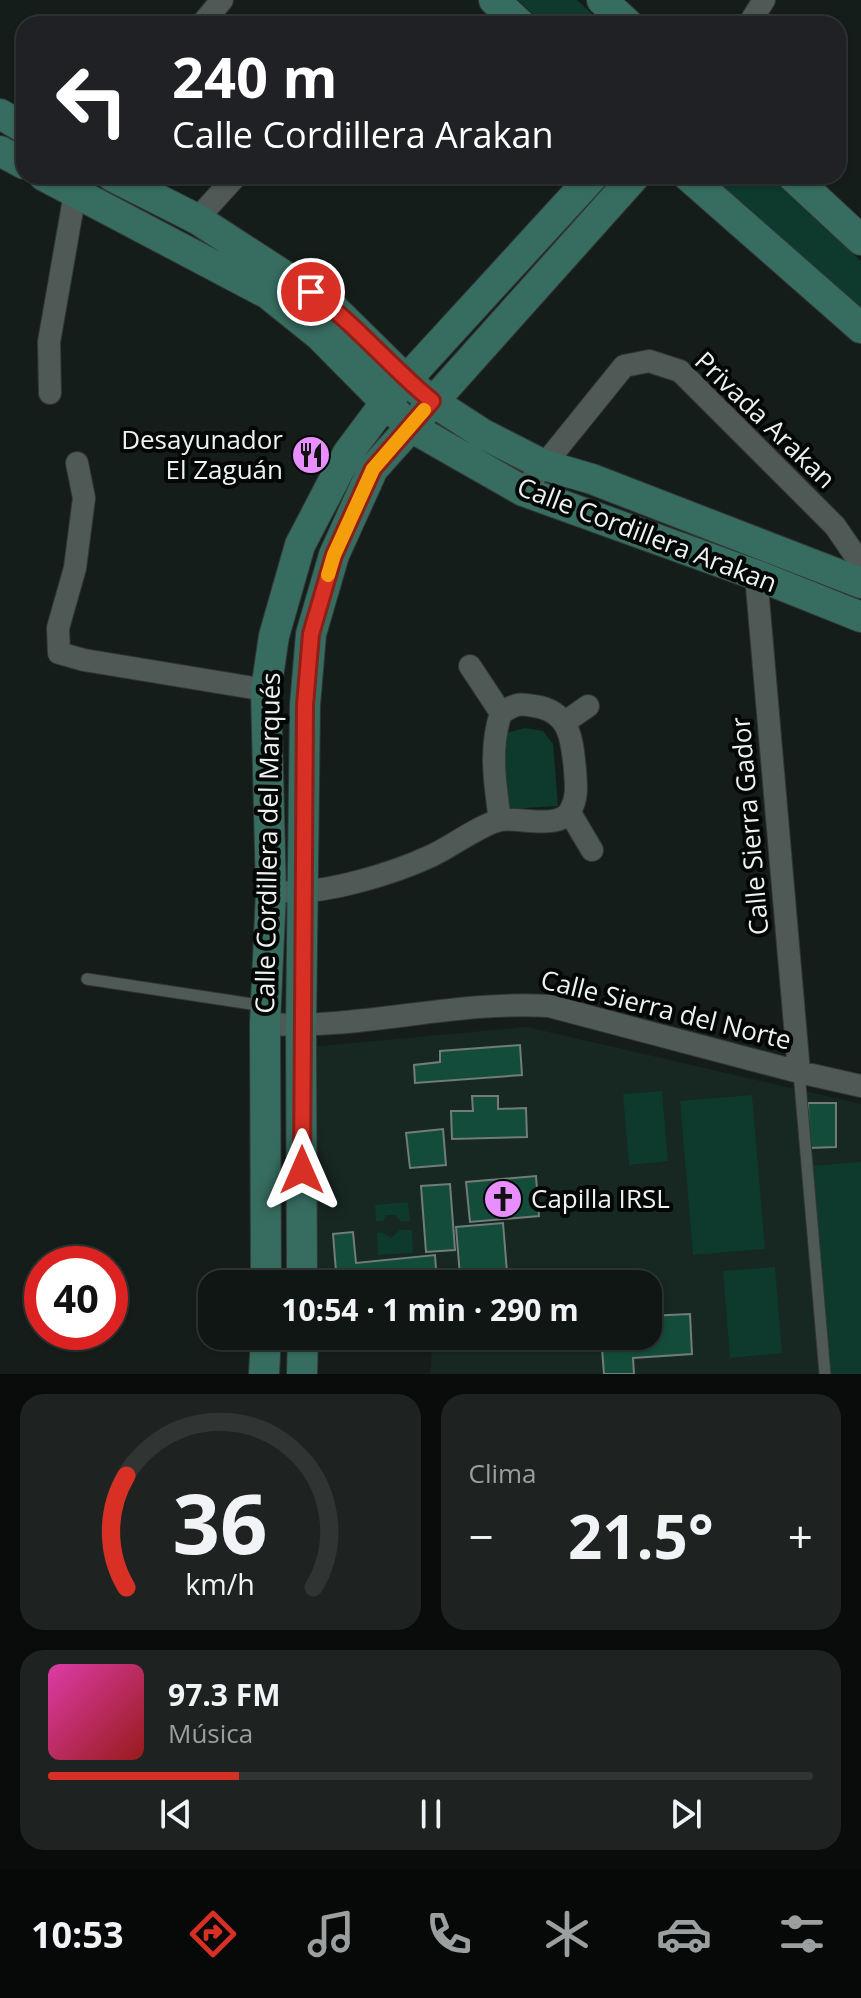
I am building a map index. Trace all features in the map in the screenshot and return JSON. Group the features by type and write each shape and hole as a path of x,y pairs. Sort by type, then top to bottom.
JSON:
{"street":[{"path":"209,16 222,0"},
{"path":"494,0 511,16"},
{"path":"602,0 619,16"},
{"path":"50,393 49,342 76,184"},
{"name":"Calle Cordillera Arakan","path":"76,184 268,294 397,391 432,401 483,434 544,465 592,479 861,583"},
{"name":"Calle Cordillera Arakan","path":"128,184 197,219 331,306 397,391 409,426 523,491 756,575 861,617"},
{"path":"197,219 229,184"},
{"name":"Calle Cordillera del Marqués","path":"266,1270 265,1015 271,892 266,690 274,636 300,545 348,453 397,391 586,184"},
{"name":"Calle Cordillera del Marqués","path":"302,1270 305,705 311,634 334,555 373,469 628,184"},
{"path":"697,184 861,328"},
{"path":"801,184 861,240"},
{"name":"Privada Arakan","path":"523,491 624,366 649,361 680,371 835,526 861,564"},
{"path":"77,463 84,498 75,568 58,628 59,653 84,660 266,690"},
{"name":"Calle Sierra Gador","path":"756,575 799,1072"},
{"path":"470,666 501,713"},
{"path":"271,892 304,892 366,878 429,857 500,820 541,822 564,818 570,813 577,795 573,746 565,722 549,708 517,703 501,713 496,728 493,770 500,820"},
{"path":"565,722 588,706"},
{"path":"570,813 592,850"},
{"name":"Calle Sierra del Norte","path":"265,1015 301,1027 508,1003 549,1006 861,1086"},
{"path":"265,1357 302,1359"}],"lane":[{"path":"87,979 265,1015"},
{"path":"799,1072 825,1374"}],"shaded area":[{"path":"527,1027 861,1104 861,1374 430,1374 432,1350 662,1350 662,1270 315,1270 309,1047"}],"green space":[{"path":"518,0 577,0 594,16 535,16"},
{"path":"716,184 777,184 861,261 861,317"},
{"path":"525,728 543,731 553,744 558,806 508,809 499,747 506,733"},
{"path":"662,1091 668,1161 629,1165 623,1094"},
{"path":"752,1095 765,1249 693,1255 680,1101"},
{"path":"861,1162 861,1374 830,1374 811,1166"},
{"path":"408,1202 410,1221 401,1222 395,1215 386,1215 383,1221 376,1221 375,1205"},
{"path":"400,1230 412,1230 413,1253 378,1255 377,1233 391,1238"},
{"path":"775,1267 782,1353 730,1358 723,1271"}],"building":[{"path":"520,1045 522,1075 415,1083 414,1065 440,1062 440,1051"},
{"path":"472,1096 498,1096 498,1109 526,1108 527,1137 452,1139 451,1111 473,1111"},
{"path":"808,1103 836,1103 836,1147 809,1148"},
{"path":"443,1129 446,1165 410,1168 406,1133"},
{"name":"Capilla IRSL","path":"536,1176 539,1216 470,1222 466,1182"},
{"path":"450,1184 455,1250 426,1252 421,1186"},
{"path":"503,1223 507,1270 460,1270 456,1227"},
{"path":"353,1232 356,1263 435,1255 436,1270 336,1270 333,1234"},
{"path":"690,1314 692,1354 633,1358 634,1374 604,1374 602,1350 662,1350 662,1315"}],"slow traffic":[{"path":"328,575 373,469 424,410"}],"place":[{"name":"Desayunador El Zaguán","path":"311,455"},
{"name":"Capilla IRSL","path":"503,1199"}],"route":[{"path":"302,1170 305,705 311,634 334,555 373,469 432,401 407,381 331,306 311,292"}]}
